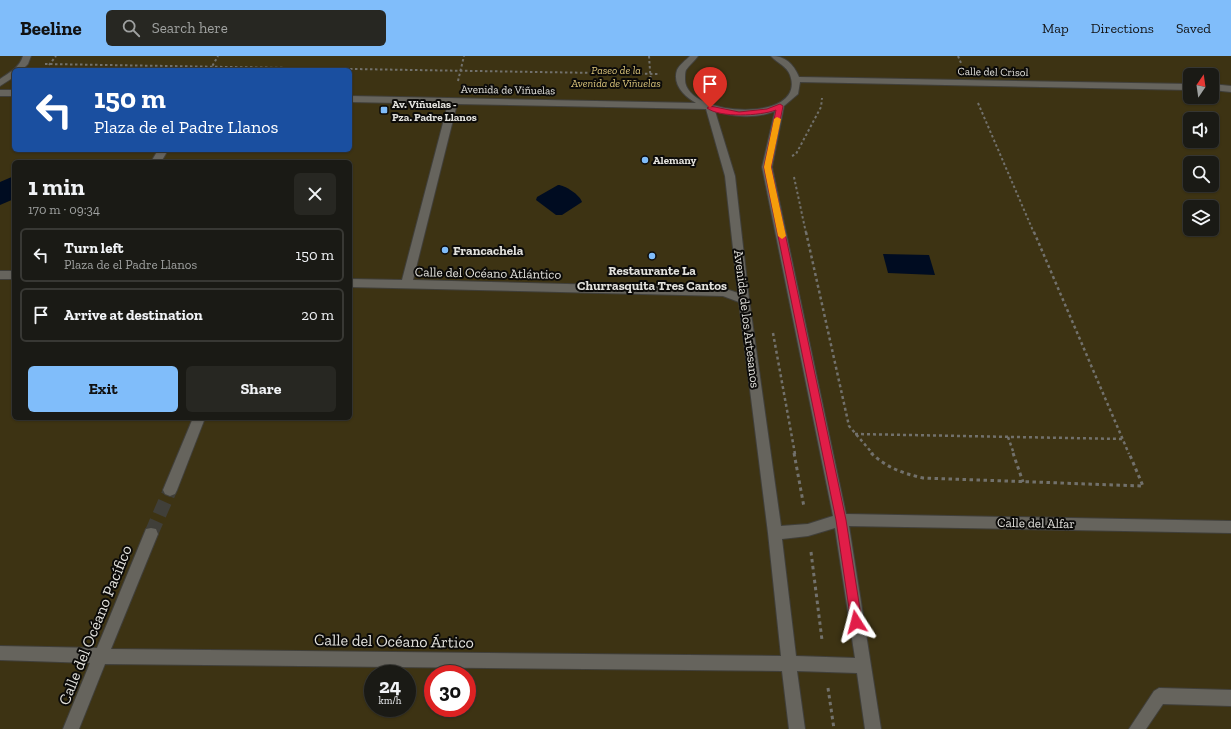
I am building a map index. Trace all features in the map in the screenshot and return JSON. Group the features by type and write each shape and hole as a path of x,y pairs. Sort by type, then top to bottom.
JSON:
{"street":[{"path":"694,56 685,63 680,74 681,84 687,93 697,102 708,107 739,114 768,111 780,106 790,98 796,89 796,79 792,70 775,56"},
{"path":"0,82 12,74"},
{"name":"Calle del Crisol","path":"796,79 1183,87"},
{"path":"1219,87 1230,87"},
{"path":"0,93 12,93"},
{"name":"Avenida de Viñuelas","path":"352,99 653,104 708,107"},
{"name":"Avenida de Viñuelas","path":"406,285 453,101"},
{"path":"780,106 767,167 841,520 873,729"},
{"name":"Avenida de los Artesanos","path":"708,107 730,176 744,299 776,533 797,729"},
{"path":"0,275 12,275"},
{"name":"Calle del Océano Atlántico","path":"352,283 723,292 744,299"},
{"path":"170,490 198,420"},
{"path":"776,533 808,530 841,520"},
{"name":"Calle del Alfar","path":"841,520 933,520 1231,527"},
{"name":"Calle del Océano Pacífico","path":"71,729 151,534"},
{"name":"Calle del Océano Ártico","path":"0,652 102,656 789,664"},
{"path":"789,664 863,666"},
{"path":"1137,729 1159,696 1231,698"}],"path":[{"path":"46,68 56,56"},
{"path":"212,67 218,56"},
{"path":"453,101 464,56"},
{"path":"649,56 653,104"},
{"path":"794,177 849,426 861,443 881,461 898,472 923,478 1143,486 958,56"},
{"name":"Avenida de Viñuelas","path":"23,63 274,68"},
{"name":"Avenida de Viñuelas","path":"352,69 680,74"},
{"path":"854,434 1123,439"},
{"path":"1008,437 1023,482"}],"green space":[{"name":"Paseo de la Avenida de Viñuelas","path":"0,56 1231,56 1231,729 0,729"}],"water":[{"path":"12,177 12,200 0,205 0,182"},
{"path":"558,185 572,191 581,199 582,202 562,215 556,215 536,200 537,197"},
{"path":"883,254 929,255 935,275 888,273"}],"tunnel":[{"path":"151,534 170,490"}],"slow traffic":[{"path":"777,119 767,167 782,236"}],"place":[{"name":"Av. Viñuelas - Pza. Padre Llanos","path":"384,110"},
{"name":"Alemany","path":"645,160"},
{"name":"Francachela","path":"445,250"},
{"name":"Restaurante La Churrasquita Tres Cantos","path":"652,256"}],"route":[{"path":"710,108 724,112 754,114 768,111 780,106 767,167 841,520 856,622"}]}
